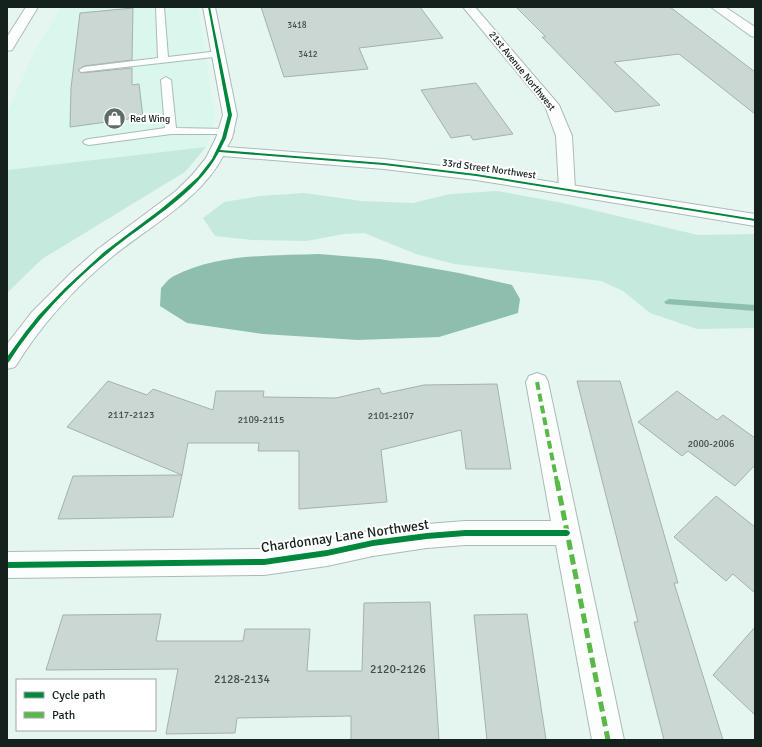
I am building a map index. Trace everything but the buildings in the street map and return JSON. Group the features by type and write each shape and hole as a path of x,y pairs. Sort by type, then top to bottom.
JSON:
{"main road":[{"path":"7,47 32,7"},
{"path":"7,361 35,323 67,289 106,253 170,206 188,189 219,151 228,132 230,110 209,7"},
{"name":"21st Avenue Northwest","path":"469,7 552,105 560,119 566,142 567,189"},
{"path":"717,7 755,33"},
{"name":"33rd Street Northwest","path":"219,151 384,164 476,175 755,220"},
{"path":"537,382 608,740"},
{"name":"Chardonnay Lane Northwest","path":"7,565 264,562 321,554 373,543 427,536 465,533 567,533"}],"lane":[{"path":"160,7 163,60"},
{"path":"84,70 218,54"},
{"path":"166,80 171,131"},
{"path":"89,142 171,131 228,132"}],"shaded area":[{"path":"61,7 198,7 214,111 213,131 206,147 7,170 7,113 33,55"},
{"path":"206,147 185,172 42,259 7,293 7,170"},
{"path":"497,191 563,203 698,235 755,234 755,328 697,329 650,313 623,291 601,281 454,264 416,254 364,233 344,234 307,241 252,240 215,236 203,218 224,202 260,196 304,193 362,201 413,203 450,194"},
{"path":"319,254 380,259 459,273 512,285 520,299 518,313 439,337 358,340 263,334 187,323 160,306 161,288 172,277 209,263 245,257"}],"waterway":[{"path":"669,302 755,308"}],"marked path":[{"path":"537,382 608,740"}],"cycle path":[{"path":"7,361 27,332 65,290 105,253 182,194 199,177 213,159 224,138 230,115 209,7"},
{"path":"219,151 384,164 476,175 755,220"},
{"path":"7,565 264,562 327,553 373,543 427,536 465,533 567,533"}],"place":[{"name":"Red Wing","path":"115,119"}]}
